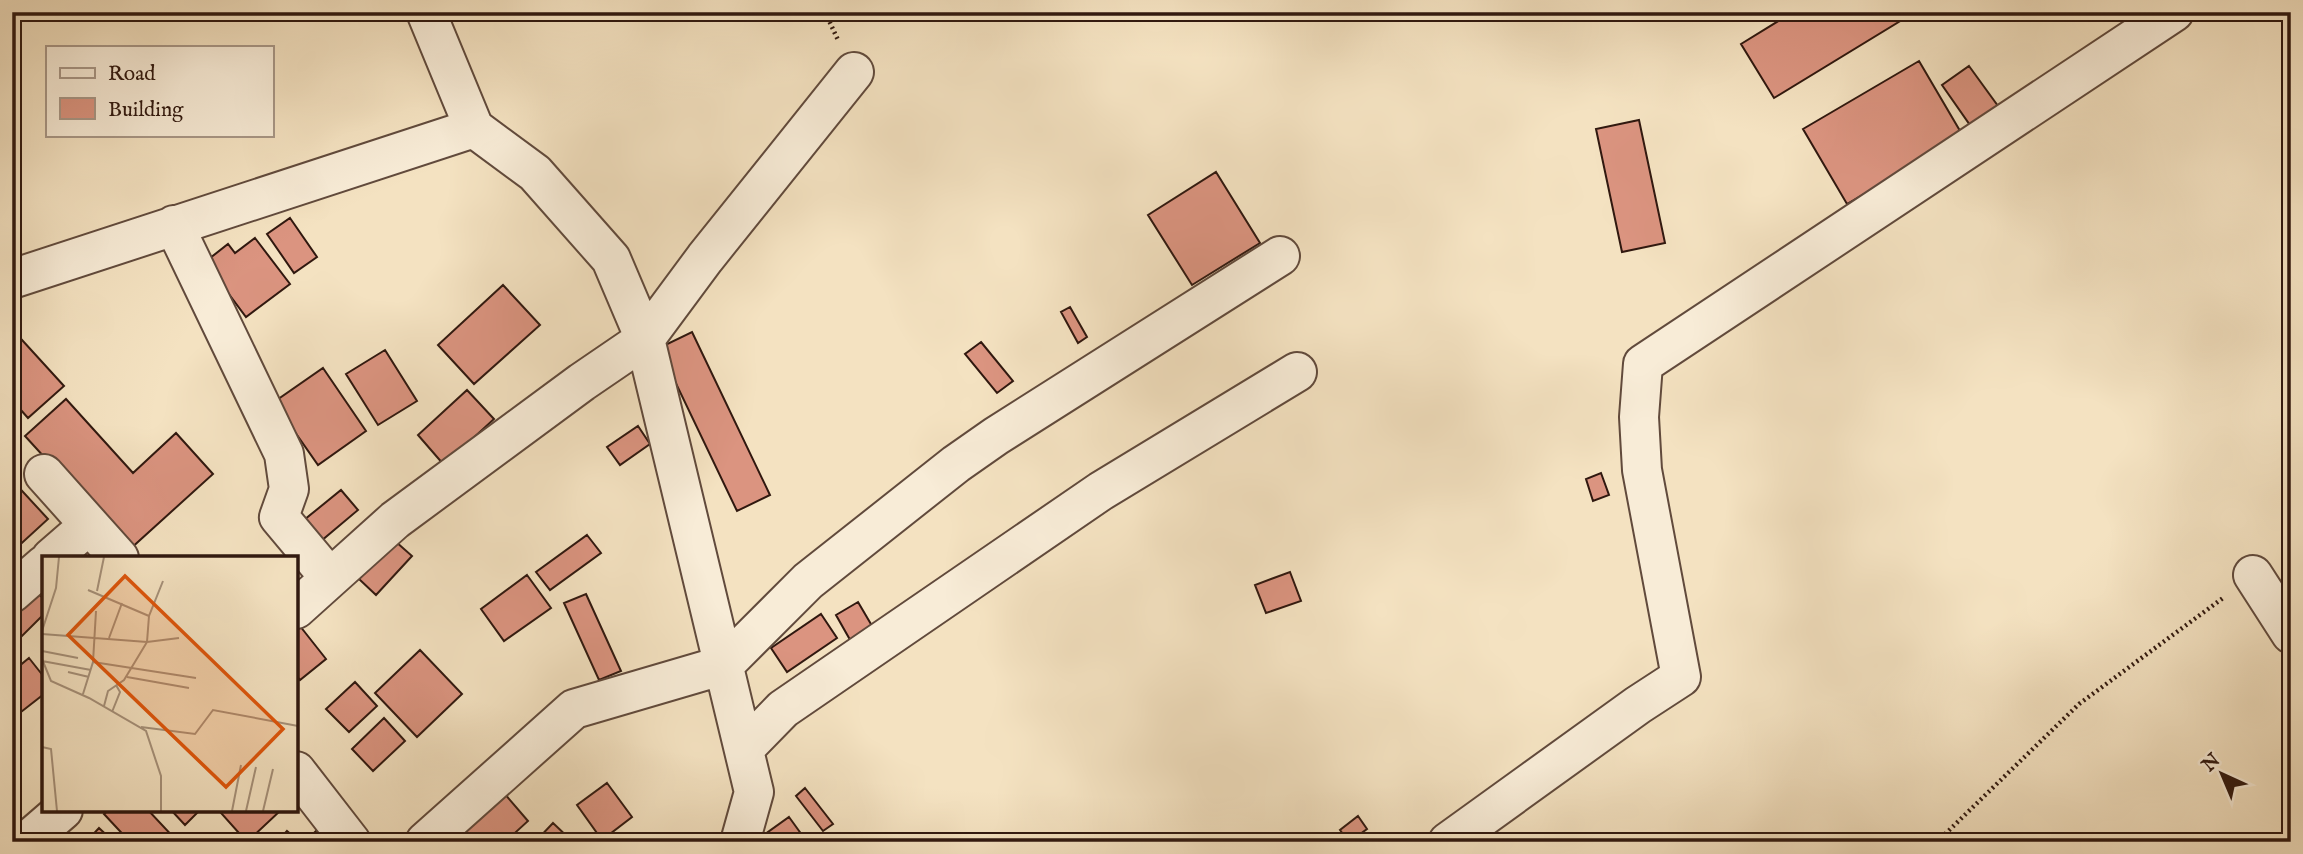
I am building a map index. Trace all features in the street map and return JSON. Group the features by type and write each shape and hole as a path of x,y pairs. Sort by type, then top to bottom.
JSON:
{"street":[{"path":"426,12 474,128 535,173 611,259 645,339 754,792 740,842"},
{"path":"1448,842 1681,677 1642,470 1639,417 1643,364 2174,12"},
{"path":"298,607 395,520 582,382 645,339 705,258 855,72"},
{"path":"12,279 474,128"},
{"path":"174,225 284,454 289,488 279,517 330,578"},
{"path":"425,842 574,709 723,665 808,581 956,464 1280,256"},
{"path":"744,748 783,709 1101,491 1297,372"},
{"path":"44,474 116,556"},
{"path":"53,556 89,524"},
{"path":"12,593 42,567"},
{"path":"2253,575 2291,634"},
{"path":"298,774 351,842"},
{"path":"26,842 61,812"}],"path":[{"path":"1937,842 2079,704 2253,575"}],"building":[{"path":"1793,12 1915,12 1774,98 1741,44"},
{"path":"1919,61 1963,136 1847,204 1803,129"},
{"path":"1969,66 1998,106 1970,125 1942,85"},
{"path":"1639,120 1665,243 1622,252 1596,129"},
{"path":"1216,172 1260,243 1192,285 1148,215"},
{"path":"290,218 317,257 294,273 267,234"},
{"path":"255,238 290,284 246,317 205,262 228,244 235,253"},
{"path":"503,285 540,325 474,384 438,345"},
{"path":"1070,307 1087,337 1078,343 1061,312"},
{"path":"12,329 64,386 28,418 12,400"},
{"path":"692,332 770,495 737,511 659,348"},
{"path":"981,342 1013,381 997,393 965,354"},
{"path":"385,350 417,401 378,425 346,374"},
{"path":"323,368 366,431 318,465 274,402"},
{"path":"467,390 494,419 444,465 418,435"},
{"path":"66,399 133,473 176,433 213,474 129,550 25,436"},
{"path":"638,426 650,444 620,465 607,447"},
{"path":"1601,473 1609,495 1593,501 1586,479"},
{"path":"12,480 48,519 12,552"},
{"path":"341,490 358,510 321,541 304,520"},
{"path":"587,535 601,553 550,590 536,572"},
{"path":"395,541 412,556 376,595 359,579"},
{"path":"1290,572 1301,601 1266,613 1255,585"},
{"path":"527,575 551,608 504,641 481,609"},
{"path":"33,589 42,597 42,616 20,638 12,631 12,610"},
{"path":"586,594 621,671 599,680 564,603"},
{"path":"858,602 875,631 853,645 836,615"},
{"path":"821,614 837,638 787,672 771,648"},
{"path":"298,624 326,659 300,680 298,678"},
{"path":"420,650 462,694 417,737 375,693"},
{"path":"29,658 42,674 42,696 12,719 12,672"},
{"path":"355,682 377,706 349,732 326,709"},
{"path":"384,718 405,741 373,771 352,749"},
{"path":"607,783 632,817 602,840 577,805"},
{"path":"805,788 833,824 823,831 796,796"},
{"path":"504,793 528,821 505,842 466,842 458,832"},
{"path":"150,812 178,842 130,842 104,814"},
{"path":"173,812 198,812 185,825"},
{"path":"222,812 279,812 247,842"},
{"path":"1358,816 1367,829 1349,842 1340,830"},
{"path":"789,817 807,842 754,842"},
{"path":"553,823 573,842 535,842"},
{"path":"323,824 340,842 305,842"},
{"path":"99,828 114,842 86,842"},
{"path":"287,831 299,841 277,842"}]}
